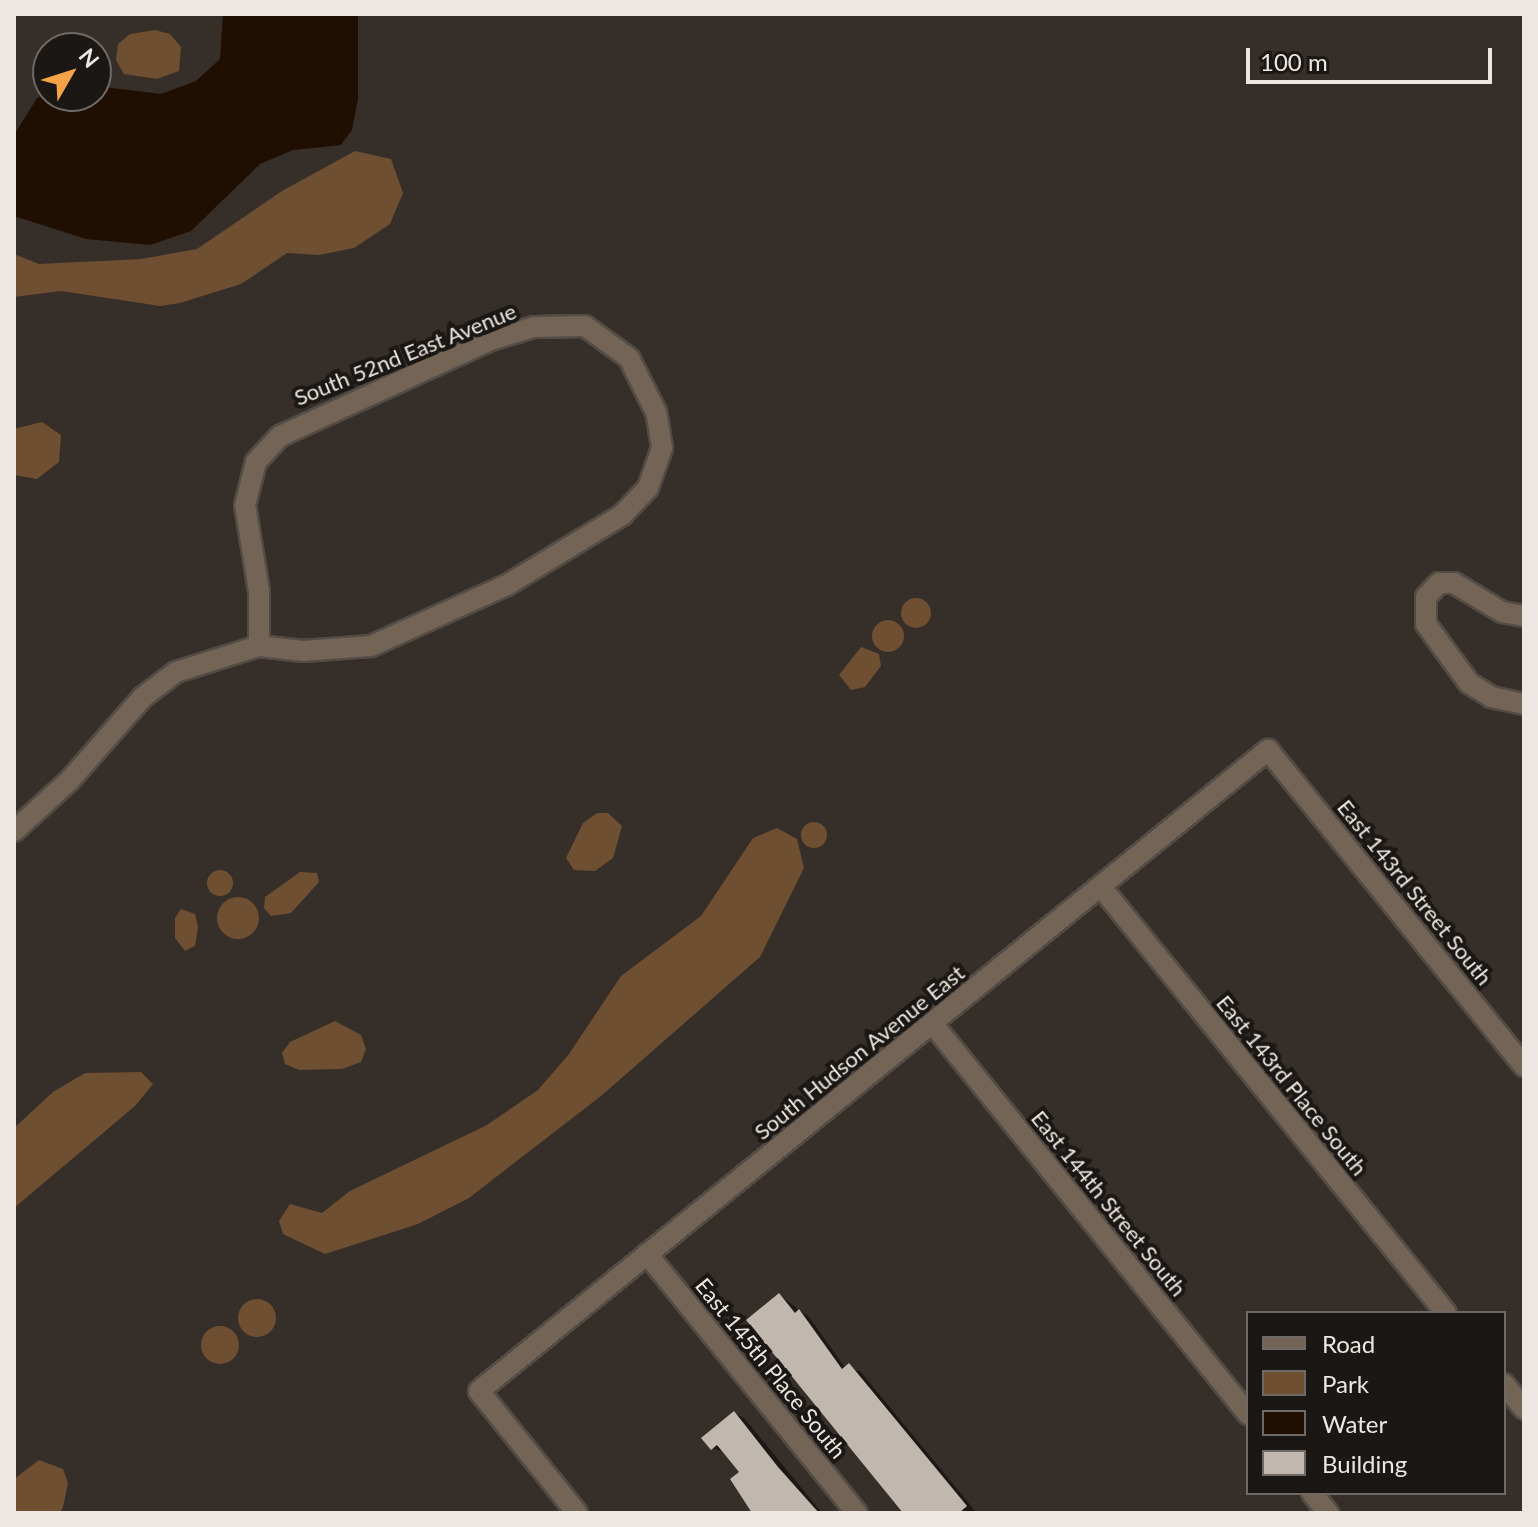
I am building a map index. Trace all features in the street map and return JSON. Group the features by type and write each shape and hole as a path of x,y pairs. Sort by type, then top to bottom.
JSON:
{"street":[{"name":"South 52nd East Avenue","path":"14,831 70,780 162,681 192,664 259,646 318,651 371,646 443,616 575,548 648,488 662,448 648,391 629,358 585,326 547,324 491,340 293,427 265,449 247,489 246,526 260,601 259,646"},
{"path":"1524,616 1502,612 1454,583 1439,583 1426,597 1426,624 1469,683 1491,697 1524,704"},
{"name":"South Hudson Avenue East","path":"577,1513 479,1391 1268,750"},
{"name":"East 143rd Street South","path":"1268,750 1517,1042 1524,1066"},
{"name":"East 143rd Place South","path":"1101,887 1444,1311"},
{"name":"East 144th Street South","path":"932,1023 1246,1412"},
{"name":"East 145th Place South","path":"647,1254 857,1513"},
{"path":"1506,1386 1524,1409"},
{"path":"1314,1495 1328,1513"}],"green space":[{"path":"155,30 170,34 181,47 179,71 157,79 124,74 116,60 118,44 130,34"},
{"path":"355,151 391,159 403,193 390,224 354,248 319,255 287,253 241,284 160,306 61,291 14,297 14,254 39,264 141,259 197,249 282,191"},
{"path":"42,422 61,435 59,462 37,479 14,475 14,429"},
{"path":"916,598 926,603 931,613 926,623 916,628 906,623 901,613 906,603"},
{"path":"888,620 899,625 904,636 899,647 888,652 877,647 872,636 877,625"},
{"path":"861,647 879,654 881,666 865,687 851,690 839,675"},
{"path":"597,813 608,813 622,826 613,858 595,871 574,870 566,858 583,823"},
{"path":"814,822 824,825 827,835 824,845 814,848 804,845 801,835 804,825"},
{"path":"777,828 797,839 804,868 760,957 601,1096 469,1198 418,1224 325,1254 283,1234 279,1221 290,1204 322,1213 350,1191 487,1125 538,1090 569,1054 621,976 701,916 753,838"},
{"path":"220,870 229,874 233,883 229,892 220,896 211,892 207,883 211,874"},
{"path":"300,872 317,873 319,882 291,913 271,916 264,908 265,897"},
{"path":"238,897 253,903 259,918 253,933 238,939 223,933 217,918 223,903"},
{"path":"181,909 195,914 198,927 195,946 185,951 175,938 175,918"},
{"path":"335,1021 361,1035 366,1049 361,1062 342,1069 299,1070 285,1064 282,1053 290,1042"},
{"path":"141,1072 153,1084 135,1106 14,1208 14,1128 53,1092 85,1073"},
{"path":"257,1299 270,1305 276,1318 270,1331 257,1337 244,1331 238,1318 244,1305"},
{"path":"220,1326 233,1332 239,1345 233,1358 220,1364 207,1358 201,1345 207,1332"},
{"path":"39,1460 63,1469 68,1483 63,1507 60,1513 14,1513 14,1479"}],"water":[{"path":"223,14 358,14 358,99 352,130 341,145 293,150 260,164 191,231 150,245 86,239 14,216 14,135 32,106 32,112 112,112 112,88 161,94 196,81 220,59"}],"building":[{"path":"779,1293 795,1313 799,1309 842,1369 849,1363 967,1506 959,1513 903,1513 746,1320"},
{"path":"734,1411 819,1513 752,1513 730,1479 739,1472 717,1445 711,1450 701,1438"}]}
